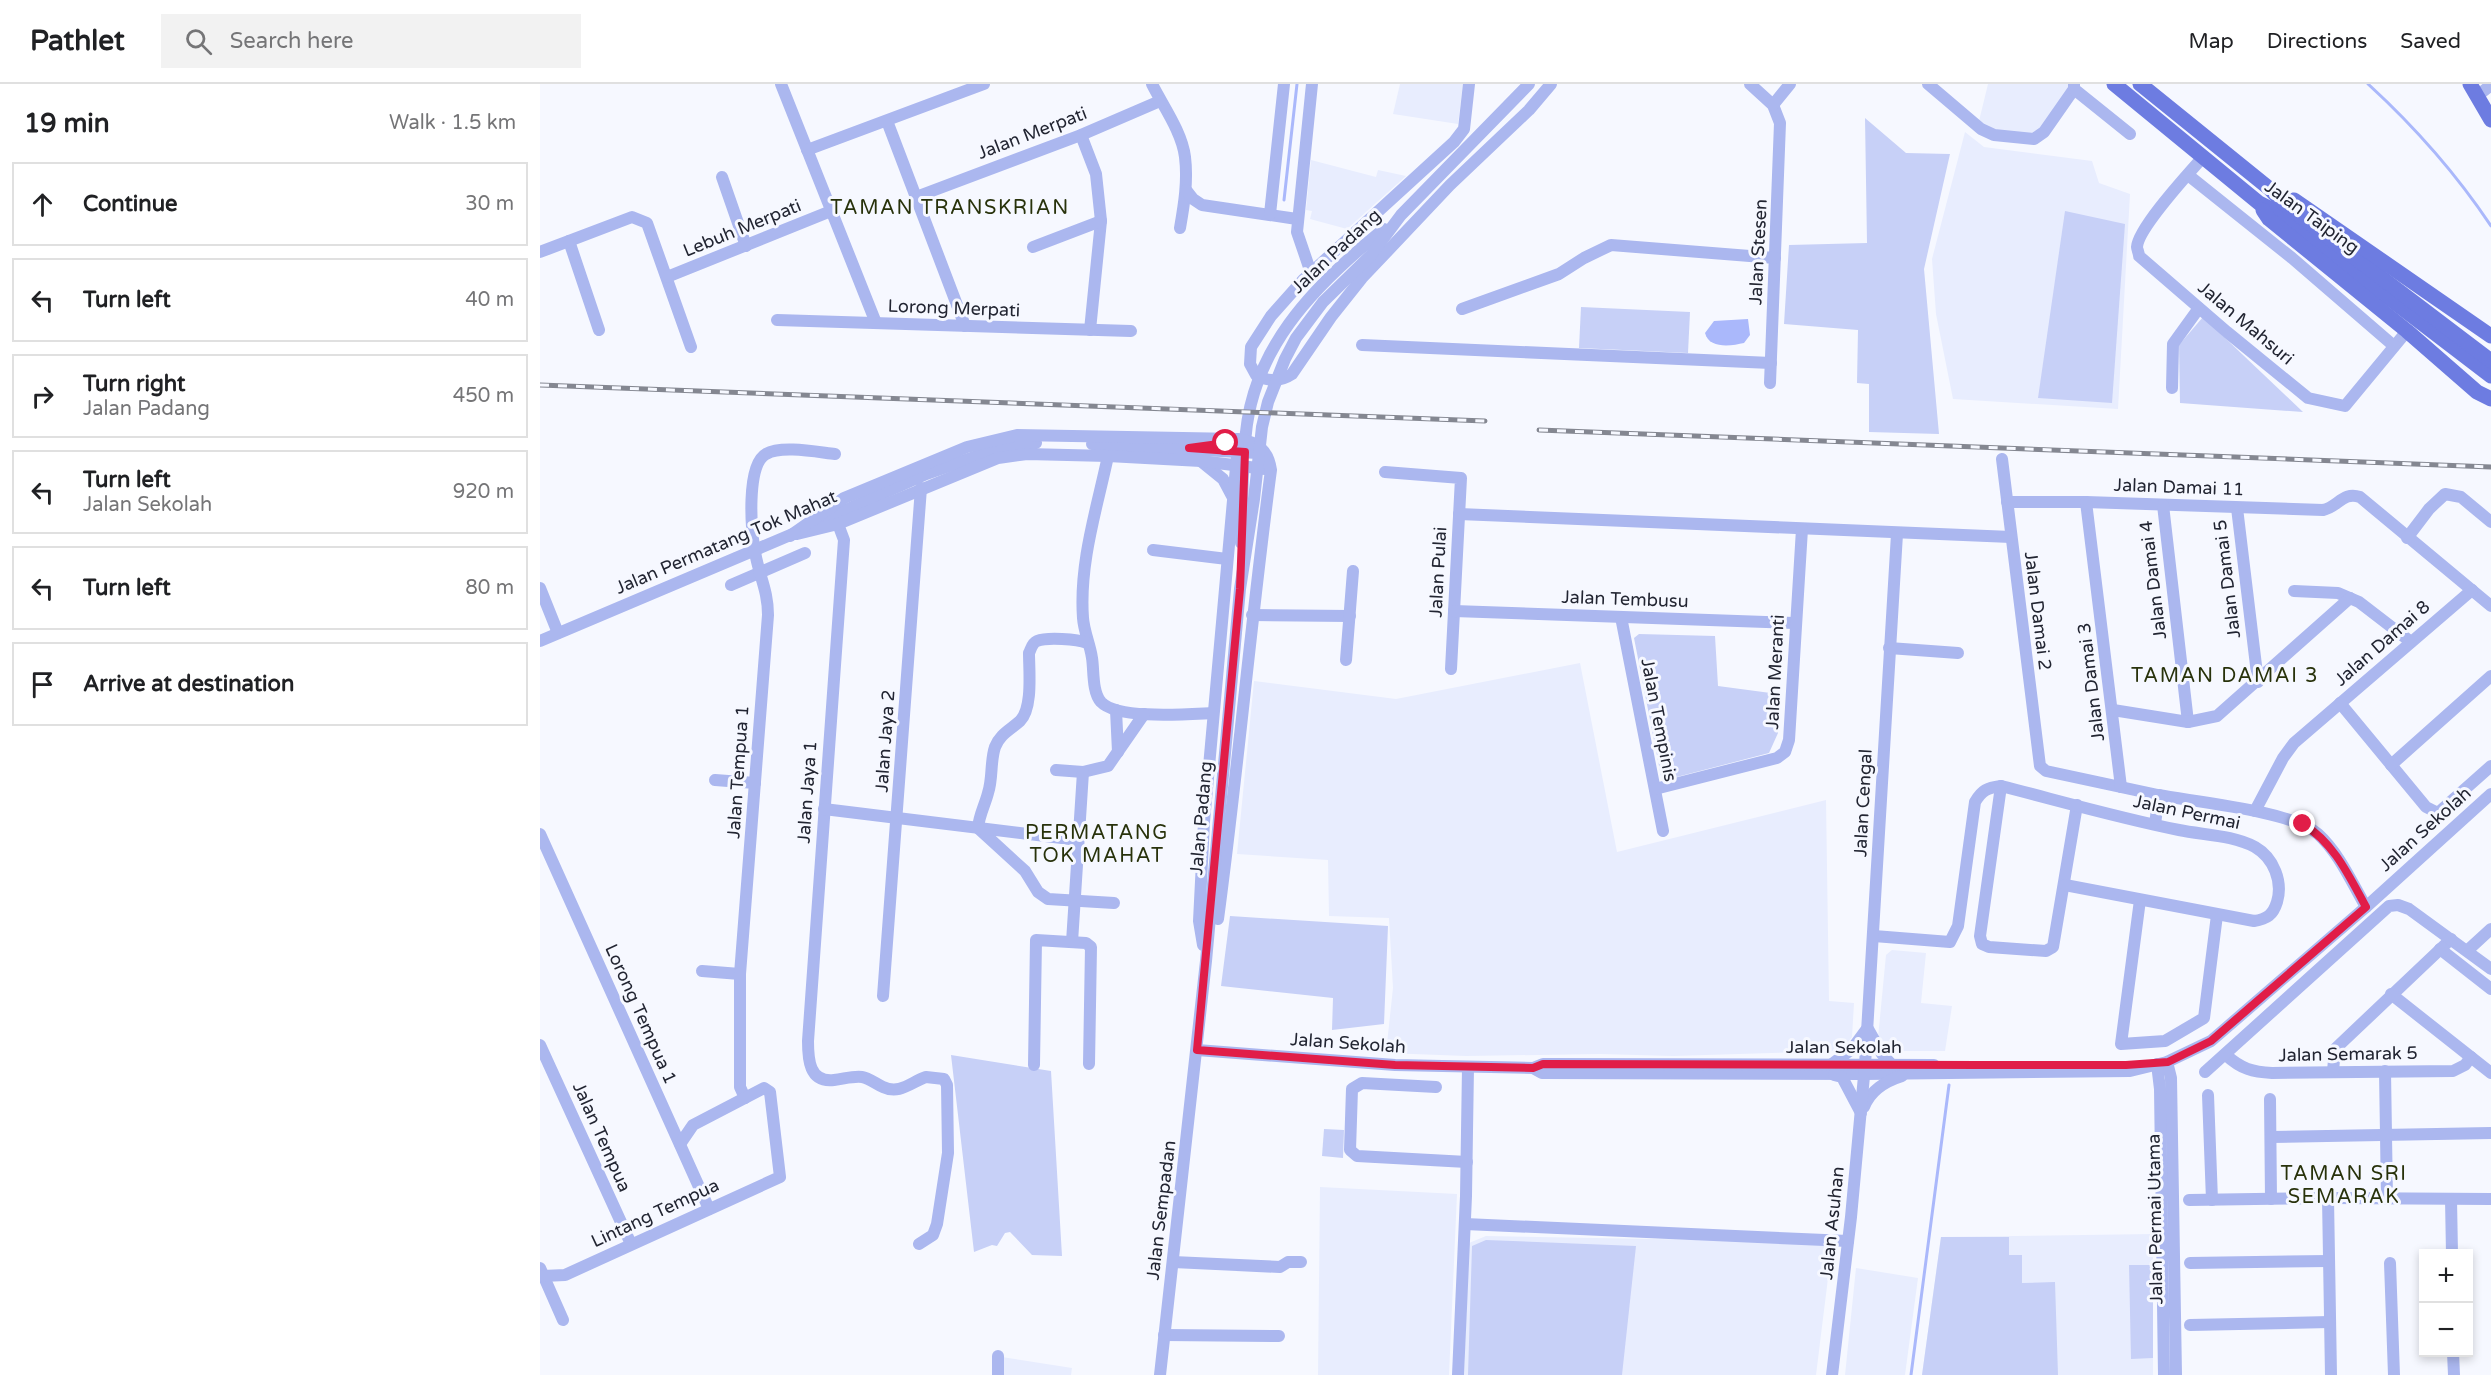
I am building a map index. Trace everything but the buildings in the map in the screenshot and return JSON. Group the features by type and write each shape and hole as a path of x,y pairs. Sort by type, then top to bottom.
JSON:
{"main road":[{"name":"Jalan Taiping","path":"2114,84 2259,203 2275,211 2358,267 2491,360"},
{"name":"Jalan Taiping","path":"2140,84 2270,189 2283,203 2358,267 2491,376"},
{"path":"2474,90 2491,120"},
{"path":"2270,189 2288,196 2491,336"},
{"path":"2259,203 2296,252 2407,331 2477,392 2491,399"}],"street":[{"path":"781,84 876,323"},
{"path":"807,150 984,84"},
{"path":"1152,84 1179,138 1185,157 1186,190 1180,228"},
{"path":"1270,214 1284,84"},
{"path":"1311,273 1297,232 1297,219 1312,84"},
{"name":"Jalan Padang","path":"1197,1050 1240,589 1245,452 1250,404 1269,354 1312,296 1360,248 1401,215 1529,84"},
{"path":"1469,86 1464,129 1454,142 1311,273 1271,316 1251,347 1249,355 1252,370 1262,379 1283,380 1292,374 1331,317 1362,278 1450,185 1529,110 1551,84"},
{"path":"1750,84 1773,105 1790,84"},
{"path":"1928,84 1994,135 2034,139 2044,132 2074,86 2130,134"},
{"path":"2474,90 2491,85"},
{"name":"Jalan Merpati","path":"916,197 1081,135 1160,101"},
{"name":"Jalan Stesen","path":"1770,382 1780,123 1773,105"},
{"path":"887,121 965,326"},
{"path":"1081,135 1096,174 1101,221 1090,330"},
{"path":"2203,157 2188,175 2296,252 2394,346 2407,331"},
{"name":"Jalan Mahsuri","path":"2188,175 2158,211 2140,238 2137,248 2139,256 2199,308 2308,398 2344,406 2394,346"},
{"path":"722,177 746,246"},
{"path":"1186,190 1202,205 1297,219"},
{"name":"Lebuh Merpati","path":"667,278 831,211"},
{"name":"Jalan Padang","path":"1240,589 1254,499 1258,453 1268,402 1285,359 1296,338 1323,302 1371,255 1401,215"},
{"path":"540,252 632,217 647,223 691,347"},
{"path":"1033,247 1101,221"},
{"path":"569,241 599,330"},
{"path":"1462,309 1559,274 1611,245 1775,258"},
{"path":"2172,388 2173,344 2199,308"},
{"name":"Lorong Merpati","path":"777,320 1131,332"},
{"path":"1362,345 1771,363"},
{"path":"1376,352 1388,346"},
{"path":"1189,448 1226,443 1236,432 1250,404"},
{"path":"790,536 844,498 967,447 1017,435 1238,438 1249,440 1263,448 1268,455 1271,470 1252,615 1228,845 1216,929 1206,961"},
{"path":"1201,461 1202,437"},
{"path":"1206,961 1199,921 1213,713 1238,438"},
{"name":"Jalan Permatang Tok Mahat","path":"540,641 790,536 926,474 997,449 1025,443 1189,448"},
{"path":"1189,448 1258,453"},
{"name":"Jalan Tempua 1","path":"745,1098 740,1087 740,974 768,615 768,595 755,551 752,491 758,461 766,454 781,449 835,454"},
{"path":"790,536 838,525 921,488 998,458 1027,454 1201,461 1271,470"},
{"path":"1108,456 1086,557 1083,591 1083,618 1087,643 1092,654 1096,693 1101,703 1116,711 1144,714 1213,713"},
{"name":"Jalan Damai 2","path":"2002,459 2040,766 2046,771 2121,787"},
{"path":"1201,461 1215,470 1223,479 1232,496"},
{"name":"Jalan Pulai","path":"1385,472 1461,478 1450,669"},
{"name":"Jalan Jaya 2","path":"883,996 921,488"},
{"name":"Jalan Damai 11","path":"2007,502 2086,502 2323,510 2331,508 2345,495 2353,494 2360,497 2408,538"},
{"path":"2491,522 2461,497 2445,494 2429,509 2408,538 2491,606"},
{"name":"Jalan Damai 3","path":"2086,502 2121,787"},
{"name":"Jalan Damai 4","path":"2163,505 2188,722"},
{"name":"Jalan Damai 5","path":"2237,508 2258,682"},
{"path":"1459,514 2011,537"},
{"name":"Jalan Jaya 1","path":"838,525 844,540 808,1041 809,1063 812,1072 819,1078 832,1080 854,1076 865,1077 891,1089 911,1086 926,1077 944,1079 947,1085 948,1154 938,1224 933,1235 919,1244"},
{"name":"Jalan Meranti","path":"1654,789 1777,758 1785,752 1789,740 1802,529"},
{"name":"Jalan Cengal","path":"1865,1070 1897,534"},
{"path":"1154,550 1227,559"},
{"path":"731,585 806,554"},
{"path":"1346,660 1353,571"},
{"path":"540,588 545,615 558,633"},
{"name":"Jalan Damai 8","path":"2255,812 2283,758 2294,742 2472,590"},
{"path":"2294,591 2338,593 2350,598 2359,602 2411,642"},
{"path":"2113,710 2188,722 2217,716 2350,598"},
{"name":"Jalan Tembusu","path":"1454,610 1795,623"},
{"path":"1252,615 1350,616"},
{"name":"Jalan Tempinis","path":"1621,617 1663,831"},
{"path":"978,828 989,792 996,746 1006,730 1021,720 1028,702 1029,654 1032,646 1037,641 1054,640 1078,640 1087,643"},
{"path":"1889,648 1958,653"},
{"path":"2391,765 2491,676"},
{"path":"2340,704 2426,807 2438,813 2491,765"},
{"path":"1116,711 1118,752"},
{"path":"1056,770 1083,772 1108,766 1144,714"},
{"path":"1072,942 1083,772"},
{"path":"715,780 755,783"},
{"path":"2001,786 1980,936 1982,944 1989,947 2046,951 2054,947 2077,805"},
{"name":"Jalan Permai","path":"1874,936 1950,942 1958,926 1975,802 1981,791 1989,787 2001,786 2155,824 2242,841 2257,848 2275,868 2279,883 2274,912 2265,920 2254,921 2217,915"},
{"path":"2121,787 2255,812 2303,824 2317,832 2342,866 2366,907"},
{"name":"Jalan Sekolah","path":"1197,1050 1395,1065 1468,1067 1533,1068 1543,1064 1865,1070 1913,1074 2130,1071 2162,1063 2211,1041 2366,907 2491,794"},
{"path":"2155,824 2159,795"},
{"path":"824,809 1078,840"},
{"path":"978,828 1025,871 1038,892 1048,899 1114,903"},
{"name":"Lorong Tempua 1","path":"540,834 709,1209"},
{"path":"2065,885 2217,915 2204,1018 2165,1041 2121,1044 2140,900"},
{"path":"2205,1072 2389,906 2398,905 2409,909 2491,969"},
{"path":"2468,950 2489,935"},
{"path":"2333,1071 2335,1049 2451,939"},
{"path":"1034,1065 1036,940 1086,943 1091,947 1089,1064"},
{"path":"2439,949 2491,989"},
{"path":"702,971 740,974"},
{"path":"2391,994 2491,1073"},
{"path":"1862,1114 1842,1077 1832,1070 1868,1028 1882,1054 1892,1065"},
{"name":"Jalan Tempua","path":"540,1045 631,1244"},
{"name":"Jalan Sempadan","path":"1160,1375 1197,1050"},
{"name":"Jalan Semarak 5","path":"2226,1055 2241,1068 2254,1072 2272,1073 2453,1071 2464,1065 2471,1057"},
{"name":"Jalan Sekolah","path":"1865,1070 1892,1065 2162,1063"},
{"name":"Jalan Permai Utama","path":"2162,1063 2160,1089 2164,1375"},
{"name":"Jalan Permai Utama","path":"2162,1063 2171,1078 2176,1375"},
{"path":"1458,1375 1465,1224 1468,1067"},
{"name":"Jalan Asuhan","path":"1832,1375 1865,1070"},
{"path":"2130,1071 2146,1072 2160,1089"},
{"path":"2385,1071 2387,1199"},
{"path":"1862,1114 1868,1097 1879,1088 1894,1079 1913,1074"},
{"path":"1437,1087 1362,1083 1352,1089 1350,1150 1357,1156 1467,1162"},
{"name":"Lintang Tempua","path":"542,1272 565,1275 780,1177 770,1092 764,1088 745,1098"},
{"path":"2208,1095 2212,1200"},
{"path":"680,1144 693,1125 745,1098"},
{"path":"2270,1099 2271,1199"},
{"path":"2271,1137 2491,1133"},
{"path":"2328,1198 2331,1375"},
{"path":"2451,1199 2452,1249"},
{"path":"2189,1200 2491,1199"},
{"path":"1465,1224 1848,1241"},
{"path":"2190,1263 2329,1261"},
{"path":"1173,1262 1280,1268 1288,1262 1302,1262"},
{"path":"2390,1263 2394,1375"},
{"path":"542,1272 563,1320"},
{"path":"2190,1325 2330,1322"},
{"path":"1164,1335 1279,1336"},
{"path":"998,1356 998,1375"},
{"path":"2453,1357 2454,1375"}],"shaded area":[{"path":"1400,84 1463,84 1458,124 1393,114"},
{"path":"1988,84 2072,84 2043,130 2032,137 1991,132 1979,121"},
{"path":"1865,118 1906,153 1950,154 1924,269 1939,434 1869,432 1869,384 1857,383 1858,330 1784,324 1789,245 1867,243"},
{"path":"1965,132 1984,147 2092,161 2099,183 2130,194 2118,409 1953,399 1936,314 1932,259"},
{"path":"1311,160 1376,177 1378,170 1406,176 1347,229 1310,219 1312,211 1306,210"},
{"path":"2065,211 2125,224 2112,403 2038,398"},
{"path":"1581,307 1690,312 1688,353 1579,348"},
{"path":"2203,317 2303,412 2180,403 2179,345"},
{"path":"1639,634 1715,636 1718,686 1778,694 1778,733 1769,753 1669,779 1661,776 1634,638"},
{"path":"1580,663 1617,852 1826,800 1829,1001 1854,1003 1852,1037 1845,1046 1836,1051 1673,1056 1600,1054 1466,1056 1386,1053 1393,988 1389,918 1329,916 1328,860 1237,854 1254,681 1396,699"},
{"path":"1230,916 1388,926 1384,1024 1332,1030 1333,998 1221,986"},
{"path":"1892,950 1926,953 1921,1003 1952,1006 1945,1051 1889,1051 1878,1038 1886,955"},
{"path":"951,1055 1051,1071 1062,1256 1032,1255 1010,1232 1005,1233 997,1246 992,1245 974,1252"},
{"path":"1324,1129 1344,1130 1343,1158 1322,1156"},
{"path":"1320,1187 1457,1194 1449,1375 1318,1375"},
{"path":"2153,1234 2153,1375 1922,1375 1941,1237"},
{"path":"1486,1236 1821,1242 1831,1254 1816,1375 1464,1375 1469,1243"},
{"path":"1941,1237 2009,1237 2009,1255 2022,1255 2022,1283 2055,1282 2058,1375 1922,1375"},
{"path":"1486,1240 1636,1246 1622,1375 1468,1375 1472,1246"},
{"path":"2129,1265 2153,1265 2153,1358 2131,1359"},
{"path":"1856,1268 1918,1278 1905,1375 1845,1375"},
{"path":"1002,1357 1072,1368 1071,1375 1002,1375"}],"water":[{"path":"1748,319 1750,335 1744,343 1716,344 1707,338 1705,333 1714,321"}],"waterway":[{"path":"1284,200 1297,84"},
{"path":"2368,84 2434,151 2491,226"},
{"path":"1911,1375 1949,1085"}],"railway":[{"path":"540,385 1485,421"},
{"path":"1539,430 2491,467"}],"district":[{"name":"TAMAN TRANSKRIAN","path":"950,208"},
{"name":"TAMAN DAMAI 3","path":"2225,676"},
{"name":"PERMATANG TOK MAHAT","path":"1097,844"},
{"name":"TAMAN SRI SEMARAK","path":"2344,1186"}],"route":[{"path":"1226,443 1189,448 1245,452 1242,480 1240,589 1197,1050 1395,1065 1533,1068 1543,1064 2126,1065 2168,1062 2211,1041 2366,907 2327,843 2317,832 2303,824"}]}
